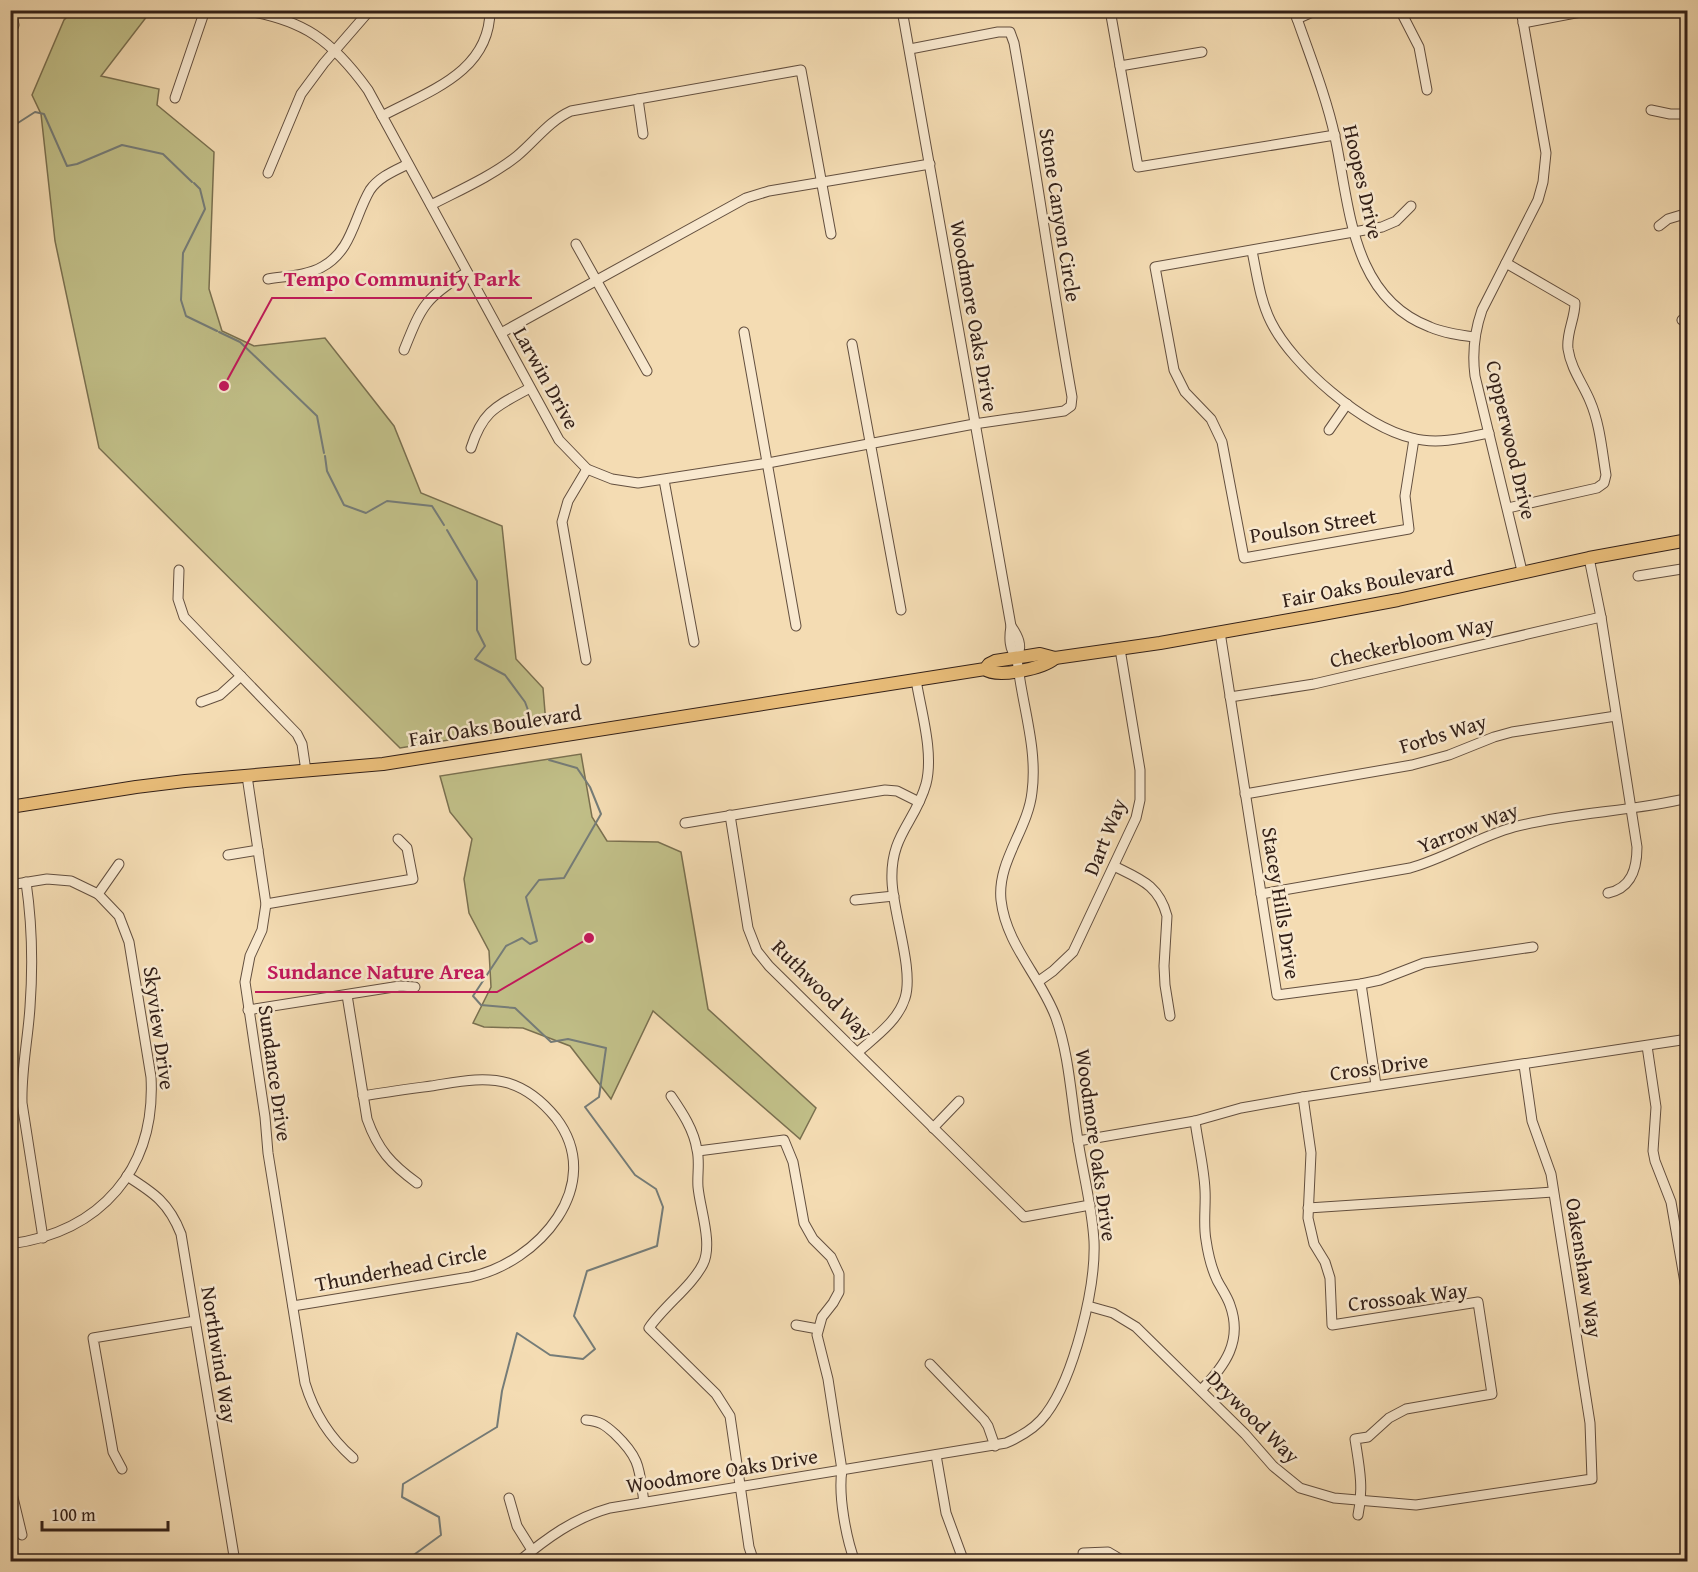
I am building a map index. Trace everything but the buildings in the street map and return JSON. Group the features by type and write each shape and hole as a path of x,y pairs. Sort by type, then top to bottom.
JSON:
{"main road":[{"name":"Fair Oaks Boulevard","path":"10,807 136,787 383,764 985,669 989,664 995,662 1018,664 1040,654 1055,658 1120,649 1398,600 1522,571 1688,540"}],"street":[{"path":"10,36 14,25 11,10"},
{"path":"175,98 205,10"},
{"name":"Larwin Drive","path":"241,10 282,18 319,37 335,50 357,74 559,440 587,469 612,479 638,483 664,480 974,424"},
{"path":"268,173 295,105 310,80 370,10"},
{"path":"382,116 456,76 475,59 488,35 490,10"},
{"name":"Woodmore Oaks Drive","path":"518,1562 551,1535 582,1517 610,1508 995,1446 1020,1437 1031,1430 1046,1414 1062,1386 1088,1306 1094,1260 1093,1227 1062,1041 1048,999 1011,936 1001,899 1005,865 1025,823 1032,793 1032,747 1018,664 1011,651 1011,626 902,10"},
{"path":"1110,10 1138,168 1335,135"},
{"path":"1295,15 1317,10"},
{"path":"1400,10 1419,47 1427,90"},
{"name":"Copperwood Drive","path":"1521,10 1546,153 1545,169 1538,200 1482,310 1474,337 1473,358 1475,376 1522,571"},
{"path":"1523,23 1592,10"},
{"name":"Hoopes Drive","path":"1295,15 1335,135 1353,233 1370,275 1395,305 1428,326 1446,333 1474,337"},
{"name":"Stone Canyon Circle","path":"910,49 999,32 1010,32 1034,153 1057,313 1072,397 1071,406 1064,411 974,424"},
{"path":"1120,66 1202,52"},
{"path":"431,205 504,165 563,115 581,108 801,70 831,234"},
{"path":"638,99 643,134"},
{"path":"1651,110 1670,114 1688,114"},
{"path":"268,279 320,269 331,262 348,242 371,190 388,174 408,164"},
{"path":"501,333 746,198 769,191 930,164"},
{"name":"Poulson Street","path":"1411,206 1396,221 1382,227 1155,267 1174,370 1185,392 1211,420 1222,442 1244,558 1409,529 1405,496 1414,439"},
{"path":"1659,226 1668,219 1688,213"},
{"path":"576,244 647,371"},
{"path":"1252,251 1264,307 1285,345 1305,368 1347,404 1386,428 1414,439 1442,441 1489,433"},
{"path":"1506,263 1575,303 1575,312 1568,334 1568,349 1593,409 1606,475 1604,483 1597,488 1508,508"},
{"path":"404,350 421,310 430,298 441,288 467,272"},
{"path":"744,332 796,626"},
{"path":"852,344 901,610"},
{"path":"471,448 476,430 488,413 530,388"},
{"path":"1329,430 1347,404"},
{"path":"586,660 562,522 568,501 587,469"},
{"path":"664,480 694,642"},
{"path":"1589,558 1637,847 1634,873 1625,885 1608,893"},
{"path":"1638,576 1688,568"},
{"path":"179,570 178,599 184,617 297,734 302,744 306,771"},
{"name":"Checkerbloom Way","path":"1230,697 1314,684 1600,617"},
{"name":"Stacey Hills Drive","path":"1220,632 1277,995 1361,984"},
{"name":"Dart Way","path":"1039,981 1073,952 1136,818 1141,792 1140,770 1120,649"},
{"path":"201,702 220,695 241,676"},
{"path":"858,1052 893,1019 906,996 907,975 894,896 893,855 903,829 919,802 926,783 928,768 928,753 916,680"},
{"name":"Forbs Way","path":"1245,794 1412,765 1449,755 1494,736 1616,716"},
{"name":"Sundance Drive","path":"247,776 266,904 262,930 247,969 245,982 268,1153 305,1383 310,1399 326,1429 353,1458"},
{"path":"685,823 885,790 903,794 919,802"},
{"name":"Yarrow Way","path":"1261,894 1410,868 1428,863 1511,828 1688,798"},
{"name":"Ruthwood Way","path":"730,815 748,928 757,951 769,966 1024,1217 1090,1205"},
{"path":"266,904 413,879 410,855 404,843 398,838"},
{"path":"228,855 258,850"},
{"path":"98,894 119,864"},
{"path":"1114,866 1154,889 1166,910 1165,985 1170,1016"},
{"name":"Skyview Drive","path":"10,885 58,879 84,886 98,894 119,916 129,942 151,1077 151,1114 147,1132 128,1176 95,1212 69,1228 43,1238 10,1244"},
{"path":"26,882 31,926 31,1005 22,1103 43,1238"},
{"path":"855,900 894,896"},
{"path":"1376,1085 1361,984 1380,980 1424,963 1533,947"},
{"path":"248,1010 399,986 415,987"},
{"path":"347,995 363,1096 374,1138 390,1161 417,1183"},
{"name":"Cross Drive","path":"1078,1141 1195,1121 1241,1108 1303,1097 1688,1039"},
{"path":"1647,1046 1656,1107 1653,1151 1671,1202 1688,1300"},
{"name":"Oakenshaw Way","path":"1524,1065 1532,1121 1548,1167 1553,1192 1590,1423 1593,1479"},
{"name":"Thunderhead Circle","path":"293,1306 489,1273 544,1237 558,1220 568,1200 573,1168 566,1135 549,1109 522,1089 500,1081 478,1080 363,1096"},
{"path":"671,1096 687,1122 698,1151 698,1193 707,1249 705,1260 698,1272 657,1316 649,1328 723,1403 732,1424 741,1498 749,1547 754,1562"},
{"name":"Crossoak Way","path":"1303,1097 1311,1153 1308,1218 1314,1244 1325,1262 1330,1278 1332,1325 1478,1302 1492,1394 1406,1409 1389,1418 1368,1437 1355,1439 1361,1479 1358,1515"},
{"path":"933,1128 959,1101"},
{"path":"1195,1121 1205,1187 1205,1236 1208,1255 1230,1303 1233,1327 1227,1360 1219,1372 1201,1390"},
{"path":"698,1151 784,1140 793,1162 804,1223 813,1239 831,1257 839,1274 840,1286 836,1298 822,1317 817,1341 828,1379 842,1470 840,1484 849,1543 855,1562"},
{"name":"Northwind Way","path":"128,1176 160,1199 175,1220 183,1243 235,1562"},
{"path":"1308,1208 1553,1192"},
{"name":"Drywood Way","path":"1088,1306 1113,1313 1136,1328 1245,1434 1273,1466 1300,1488 1334,1498 1416,1505 1593,1479"},
{"path":"122,1469 113,1452 93,1338 195,1321"},
{"path":"796,1325 818,1329"},
{"path":"930,1364 984,1420 995,1446"},
{"path":"586,1420 603,1423 631,1450 639,1466 644,1502"},
{"path":"936,1455 946,1513 964,1562"},
{"path":"10,1485 22,1535"},
{"path":"509,1498 517,1526 532,1550"},
{"path":"1083,1553 1108,1552 1125,1562"}],"shaded area":[{"path":"74,10 151,11 101,76 159,89 157,105 214,152 209,289 222,331 254,346 325,338 394,426 421,493 502,526 516,659 543,688 546,724 400,748 99,448 55,241 41,114 32,95 64,20"},
{"path":"581,754 592,817 607,841 658,842 681,852 708,1009 816,1108 800,1139 653,1011 611,1099 570,1046 523,1028 484,1027 473,1023 491,987 489,951 469,913 464,879 472,839 450,812 440,776"}],"waterway":[{"path":"10,128 35,112 44,114 67,166 122,145 163,154 192,182"},
{"path":"194,183 200,189 205,209 183,253 181,300 186,316 217,331"},
{"path":"219,332 240,342 317,416 324,453"},
{"path":"325,456 327,471 344,505 366,513 387,501 432,506 444,525"},
{"path":"447,530 477,581 477,630 485,646 475,659 505,675 525,702 534,726"},
{"path":"404,1562 441,1535 439,1517 402,1497 403,1484 497,1427 502,1391 517,1333 550,1355 583,1359 595,1349 574,1316 587,1271 657,1246 663,1207 656,1189 635,1175 585,1107 599,1097 606,1048 568,1039 551,1042 515,1008 481,1005 473,996 506,946 522,938 530,944 537,941 526,897 539,880 564,878 601,814 590,787 577,768 549,760"}],"place":[{"name":"Tempo Community Park","path":"224,386"},
{"name":"Sundance Nature Area","path":"589,938"}]}
